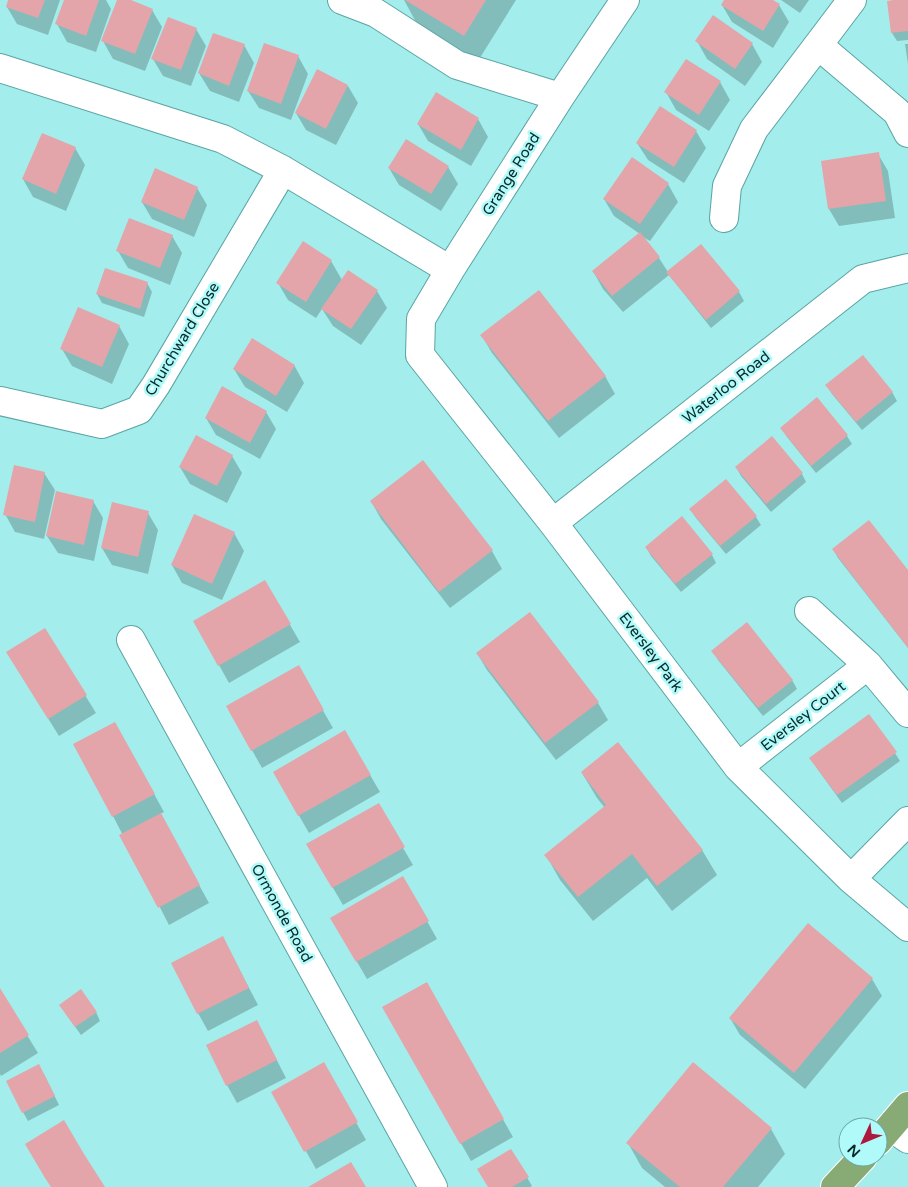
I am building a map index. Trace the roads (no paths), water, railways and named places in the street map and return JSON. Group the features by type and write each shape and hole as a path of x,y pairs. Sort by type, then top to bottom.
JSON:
{"highway":[{"path":"892,1136 908,1106"},
{"path":"835,1187 854,1167"}],"street":[{"path":"342,0 376,12 457,65 560,97"},
{"name":"Grange Road","path":"420,355 421,319 560,97 625,0"},
{"path":"724,218 727,186 754,129 852,0"},
{"path":"818,45 897,112 908,133"},
{"path":"0,68 223,139 283,170 450,270"},
{"name":"Churchward Close","path":"0,401 102,424 139,410 156,385 283,170"},
{"name":"Waterloo Road","path":"553,523 863,279 908,268"},
{"name":"Eversley Park","path":"420,355 553,523 738,766 851,879 908,927"},
{"path":"809,611 868,664 908,713"},
{"name":"Ormonde Road","path":"131,640 432,1187"},
{"name":"Eversley Court","path":"738,766 868,664"},
{"path":"851,879 908,821"}]}
